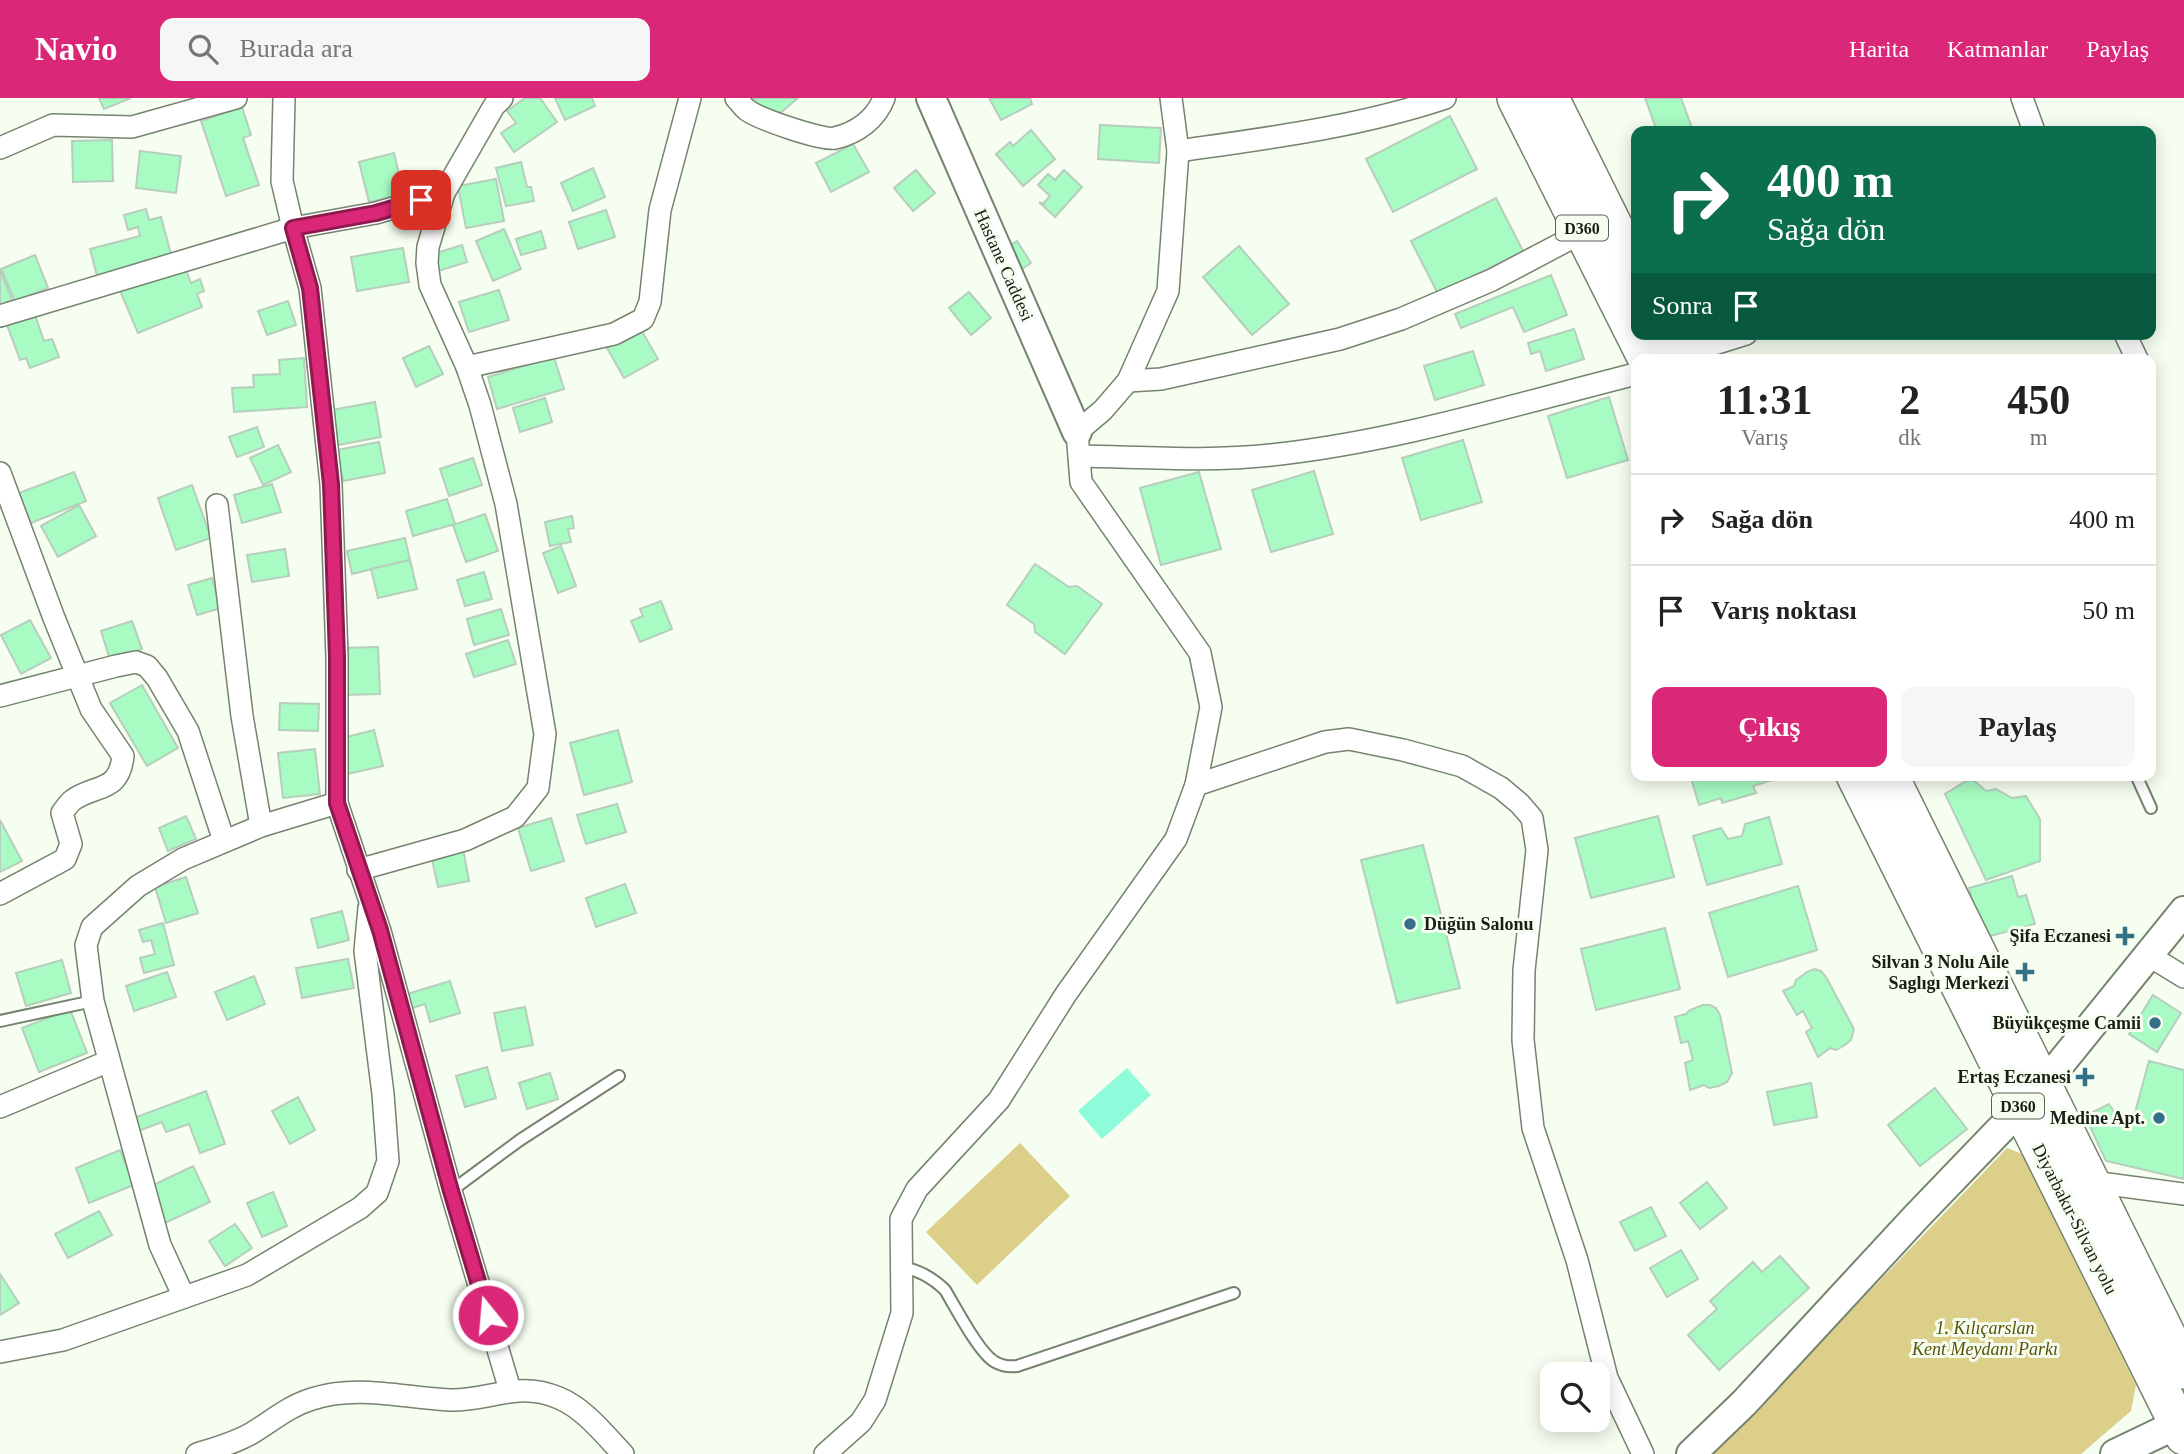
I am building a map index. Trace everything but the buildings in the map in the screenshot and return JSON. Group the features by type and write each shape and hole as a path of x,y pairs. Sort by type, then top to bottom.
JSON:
{"highway":[{"name":"D360","path":"1516,98 1583,232 1631,299"},
{"name":"D360","path":"1550,98 1631,261"},
{"name":"Diyarbakır-Silvan yolu","path":"1858,781 2031,1096 2092,1182 2184,1370"},
{"name":"Diyarbakır-Silvan yolu","path":"1892,781 2182,1427"}],"street":[{"path":"0,148 53,125 132,127 236,98"},
{"path":"284,98 282,181 310,288 331,484 337,657 337,803 380,930 451,1191 510,1390"},
{"path":"467,367 614,334 643,319 650,302 660,210 690,98"},
{"path":"736,98 748,111 779,125 833,139 865,125 880,109 884,98"},
{"name":"Hastane Caddesi","path":"931,98 1078,444"},
{"path":"825,1454 861,1422 875,1400 902,1313 901,1219 917,1189 999,1100 1066,994 1176,839 1196,785 1211,706 1200,653 1081,482 1078,444 1128,381 1168,291 1178,151 1171,98"},
{"path":"1178,151 1328,130 1370,121 1445,98"},
{"path":"2022,98 2032,126"},
{"path":"358,870 465,840 515,817 538,788 545,734 506,504 480,405 467,367 430,285 427,263 428,247 444,193 496,101"},
{"path":"0,316 293,228 376,213 444,193"},
{"path":"1128,381 1161,379 1352,335 1447,301 1527,263 1583,232"},
{"path":"1669,352 1720,340"},
{"path":"1078,444 1225,458 1316,449 1417,429 1631,375"},
{"path":"0,475 91,709 123,756 121,772 107,786 72,801 62,813 71,844 65,859 0,894"},
{"path":"217,505 242,716 261,826"},
{"path":"0,696 136,662 146,666 157,678 188,731 224,841"},
{"path":"1196,785 1325,742 1349,739 1462,766 1501,789 1532,818 1537,850 1524,970 1523,1040 1533,1128 1577,1260 1607,1378 1643,1454"},
{"path":"184,1297 160,1245 93,1001 86,945 92,927 138,886 183,859 261,826 337,803"},
{"path":"0,1352 63,1340 247,1275 360,1208 377,1192 388,1161 383,1094 365,951 370,901"},
{"path":"1691,1454 1744,1403 2031,1096 2184,911"},
{"path":"2148,955 2184,977"},
{"path":"0,1107 109,1061"},
{"path":"2092,1182 2184,1194"},
{"path":"197,1454 250,1434 296,1404 327,1395 368,1392 450,1400 471,1399 510,1390 543,1392 561,1398 578,1408 623,1454"},
{"path":"2115,1454 2128,1446 2182,1427"}],"lane":[{"path":"2139,781 2151,808"},
{"path":"0,1021 93,1001"},
{"path":"451,1191 520,1140 619,1076"},
{"path":"901,1267 919,1272 937,1282 989,1357 1008,1367 1234,1293"}],"green space":[{"path":"1020,1143 1070,1196 977,1285 926,1232"},
{"name":"1. Kılıçarslan Kent Meydanı Parkı","path":"2007,1148 2022,1154 2136,1385 2131,1411 2081,1454 1713,1454"}],"shaded area":[{"path":"1127,1068 1151,1095 1102,1139 1078,1111"}],"place":[{"name":"Düğün Salonu","path":"1410,924"},
{"name":"Şifa Eczanesi","path":"2125,936"},
{"name":"Silvan 3 Nolu Aile Saglıgı Merkezi","path":"2025,972"},
{"name":"Büyükçeşme Camii","path":"2155,1023"},
{"name":"Ertaş Eczanesi","path":"2085,1077"},
{"name":"Medine Apt.","path":"2159,1118"}],"route":[{"path":"421,200 376,213 293,228 310,288 331,484 337,657 337,803 380,930 451,1191 488,1315"}]}
